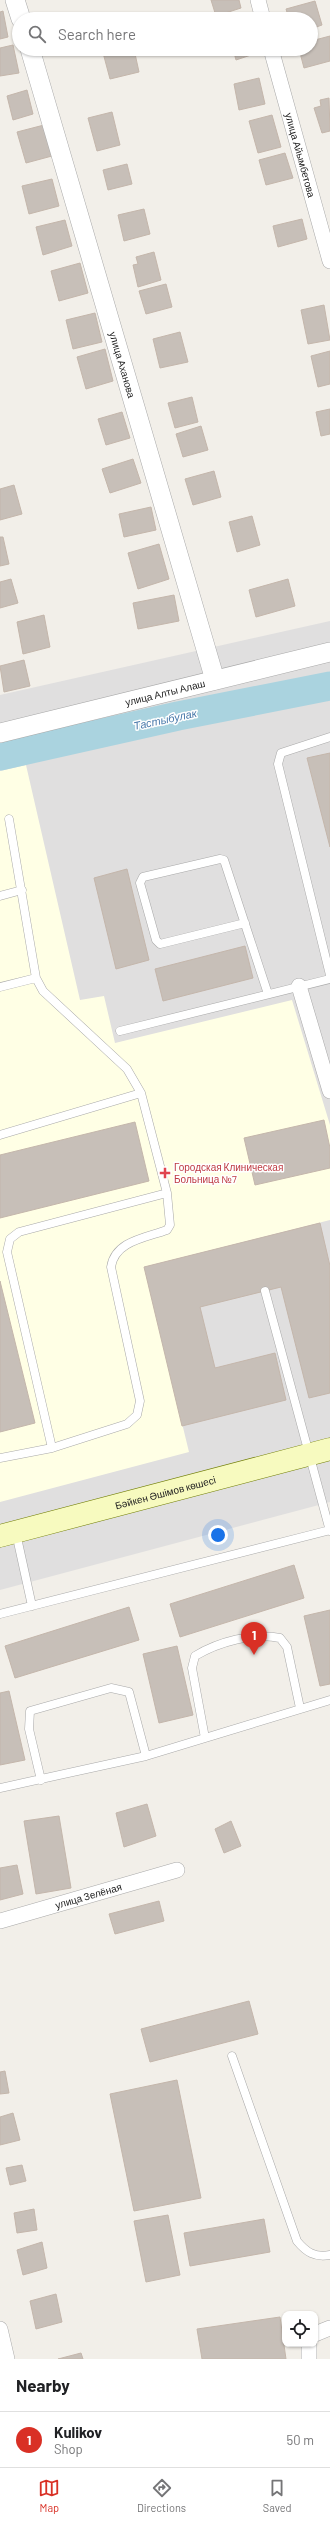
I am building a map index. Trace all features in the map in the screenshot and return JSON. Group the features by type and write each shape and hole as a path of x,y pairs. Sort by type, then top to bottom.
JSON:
{"main road":[{"name":"Бәйкен Әшімов көшесі","path":"8,1534 330,1449"}],"street":[{"path":"15,0 19,12"},
{"path":"258,0 261,12"},
{"name":"улица Аханова","path":"32,56 214,680"},
{"name":"улица Айымбетова","path":"274,56 330,261"},
{"name":"улица Алты Алаш","path":"0,733 330,652"},
{"path":"299,986 330,1091"},
{"name":"улица Зелёная","path":"0,1921 177,1870"},
{"path":"318,2333 330,2328"},
{"path":"0,2329 7,2359"},
{"path":"309,2347 309,2359"}],"lane":[{"path":"330,737 281,753 278,764 330,975"},
{"path":"0,1458 52,1448 127,1424 137,1415 140,1401 111,1267 113,1256 121,1246 167,1230 170,1225 168,1193 142,1093 127,1069 43,991 36,978 9,819"},
{"path":"245,924 160,944 156,940 140,883 143,877 220,858 224,860 268,994"},
{"path":"0,896 22,890"},
{"path":"0,987 36,978"},
{"path":"120,1031 330,979"},
{"path":"0,1135 142,1093"},
{"path":"52,1448 7,1252 10,1239 19,1232 168,1193"},
{"path":"0,1614 330,1531 308,1455 265,1291"},
{"path":"8,1534 32,1606"},
{"path":"205,1738 192,1668 195,1656 205,1650 257,1636 280,1638 287,1647 300,1708"},
{"path":"41,1780 29,1729 30,1711 111,1688 128,1692 146,1756"},
{"path":"0,1788 146,1756 330,1700"},
{"path":"232,2056 297,2242 307,2252 323,2257 330,2255"}],"shaded area":[{"path":"330,621 330,1502 0,1590 0,695"},
{"name":"Городская Клиническая Больница №7","path":"26,765 80,1000 104,996 115,1043 292,1000 330,1125 330,1220 144,1267 189,1452 0,1502 0,771"}],"building":[{"path":"211,0 239,0 241,8 228,12 215,12"},
{"path":"315,1 322,25 318,26 318,12 287,12 286,9"},
{"path":"3,11 8,37 0,39 0,12"},
{"path":"330,36 330,61 304,68 301,56 318,56 318,39"},
{"path":"12,45 12,56 15,56 19,73 0,76 0,48"},
{"path":"104,56 136,56 139,72 110,79"},
{"path":"235,56 248,56 236,60"},
{"path":"259,78 265,104 239,110 234,84"},
{"path":"27,90 33,114 13,120 7,96"},
{"path":"329,98 330,131 322,133 314,108 321,106 320,100"},
{"path":"112,112 120,145 97,151 88,118"},
{"path":"272,115 281,147 258,153 249,121"},
{"path":"44,125 52,156 26,163 17,132"},
{"path":"285,153 293,178 266,185 259,160"},
{"path":"127,164 132,184 108,190 103,170"},
{"path":"52,179 59,206 29,214 22,186"},
{"path":"144,209 150,234 124,241 118,215"},
{"path":"302,219 307,239 278,247 273,226"},
{"path":"65,220 72,246 43,255 36,227"},
{"path":"154,252 161,280 138,287 133,265 138,264 136,257"},
{"path":"80,263 88,293 59,301 51,271"},
{"path":"166,284 172,307 146,314 139,291"},
{"path":"324,305 330,340 308,344 301,310"},
{"path":"95,313 102,342 73,349 66,320"},
{"path":"180,332 188,362 160,368 153,339"},
{"path":"105,349 113,381 86,389 77,357"},
{"path":"330,351 330,384 318,387 311,356"},
{"path":"192,397 198,422 175,428 168,403"},
{"path":"330,409 330,434 321,436 316,412"},
{"path":"122,412 130,438 106,445 98,419"},
{"path":"201,426 208,450 183,457 176,434"},
{"path":"133,459 141,483 110,493 102,469"},
{"path":"214,471 221,497 193,505 185,479"},
{"path":"14,485 22,514 0,520 0,489"},
{"path":"151,507 156,530 124,537 119,514"},
{"path":"252,516 260,545 237,552 229,522"},
{"path":"0,537 3,537 9,564 0,566"},
{"path":"159,544 169,579 138,589 128,553"},
{"path":"11,579 18,603 0,608 0,582"},
{"path":"288,579 295,606 256,617 249,590"},
{"path":"174,595 179,621 138,629 133,603"},
{"path":"44,615 50,647 23,654 17,622"},
{"path":"24,660 30,686 4,692 0,666"},
{"path":"330,753 330,847 307,758"},
{"path":"127,869 149,960 116,969 94,878"},
{"path":"245,946 253,978 163,1001 155,969"},
{"path":"324,1120 330,1148 330,1168 255,1185 244,1138"},
{"name":"Городская Клиническая Больница №7","path":"135,1122 149,1181 0,1218 0,1155"},
{"path":"320,1223 330,1266 330,1393 309,1398 281,1287 200,1307 215,1368 275,1353 286,1400 182,1426 144,1267"},
{"path":"0,1281 35,1423 0,1432"},
{"path":"294,1565 304,1598 180,1637 170,1604"},
{"path":"129,1607 139,1640 15,1678 5,1646"},
{"path":"330,1610 330,1684 320,1686 304,1616"},
{"path":"177,1646 193,1715 159,1723 143,1654"},
{"path":"9,1691 25,1760 0,1765 0,1693"},
{"path":"147,1804 156,1836 124,1847 116,1813"},
{"path":"59,1816 71,1888 36,1894 24,1821"},
{"path":"231,1821 241,1846 224,1853 215,1829"},
{"path":"17,1865 23,1894 0,1900 0,1868"},
{"path":"159,1901 164,1921 115,1934 109,1914"},
{"path":"249,2001 258,2034 150,2062 141,2029"},
{"path":"5,2071 9,2093 0,2094 0,2072"},
{"path":"177,2080 201,2198 134,2211 110,2094"},
{"path":"13,2113 20,2140 0,2145 0,2117"},
{"path":"22,2165 26,2181 10,2185 6,2168"},
{"path":"34,2209 37,2230 17,2233 14,2213"},
{"path":"168,2215 180,2275 146,2282 134,2221"},
{"path":"264,2219 270,2252 190,2266 184,2233"},
{"path":"42,2242 47,2268 23,2275 17,2250"},
{"path":"56,2294 62,2322 36,2329 30,2301"},
{"path":"280,2317 282,2347 284,2347 286,2359 202,2359 197,2329"},
{"path":"81,2353 83,2359 58,2359"}],"waterway":[{"name":"Тастыбулак","path":"0,756 178,716 330,686"}],"place":[{"name":"Городская Клиническая Больница №7","path":"165,1173"},
{"name":"Kulikov","path":"254,1655"}]}
